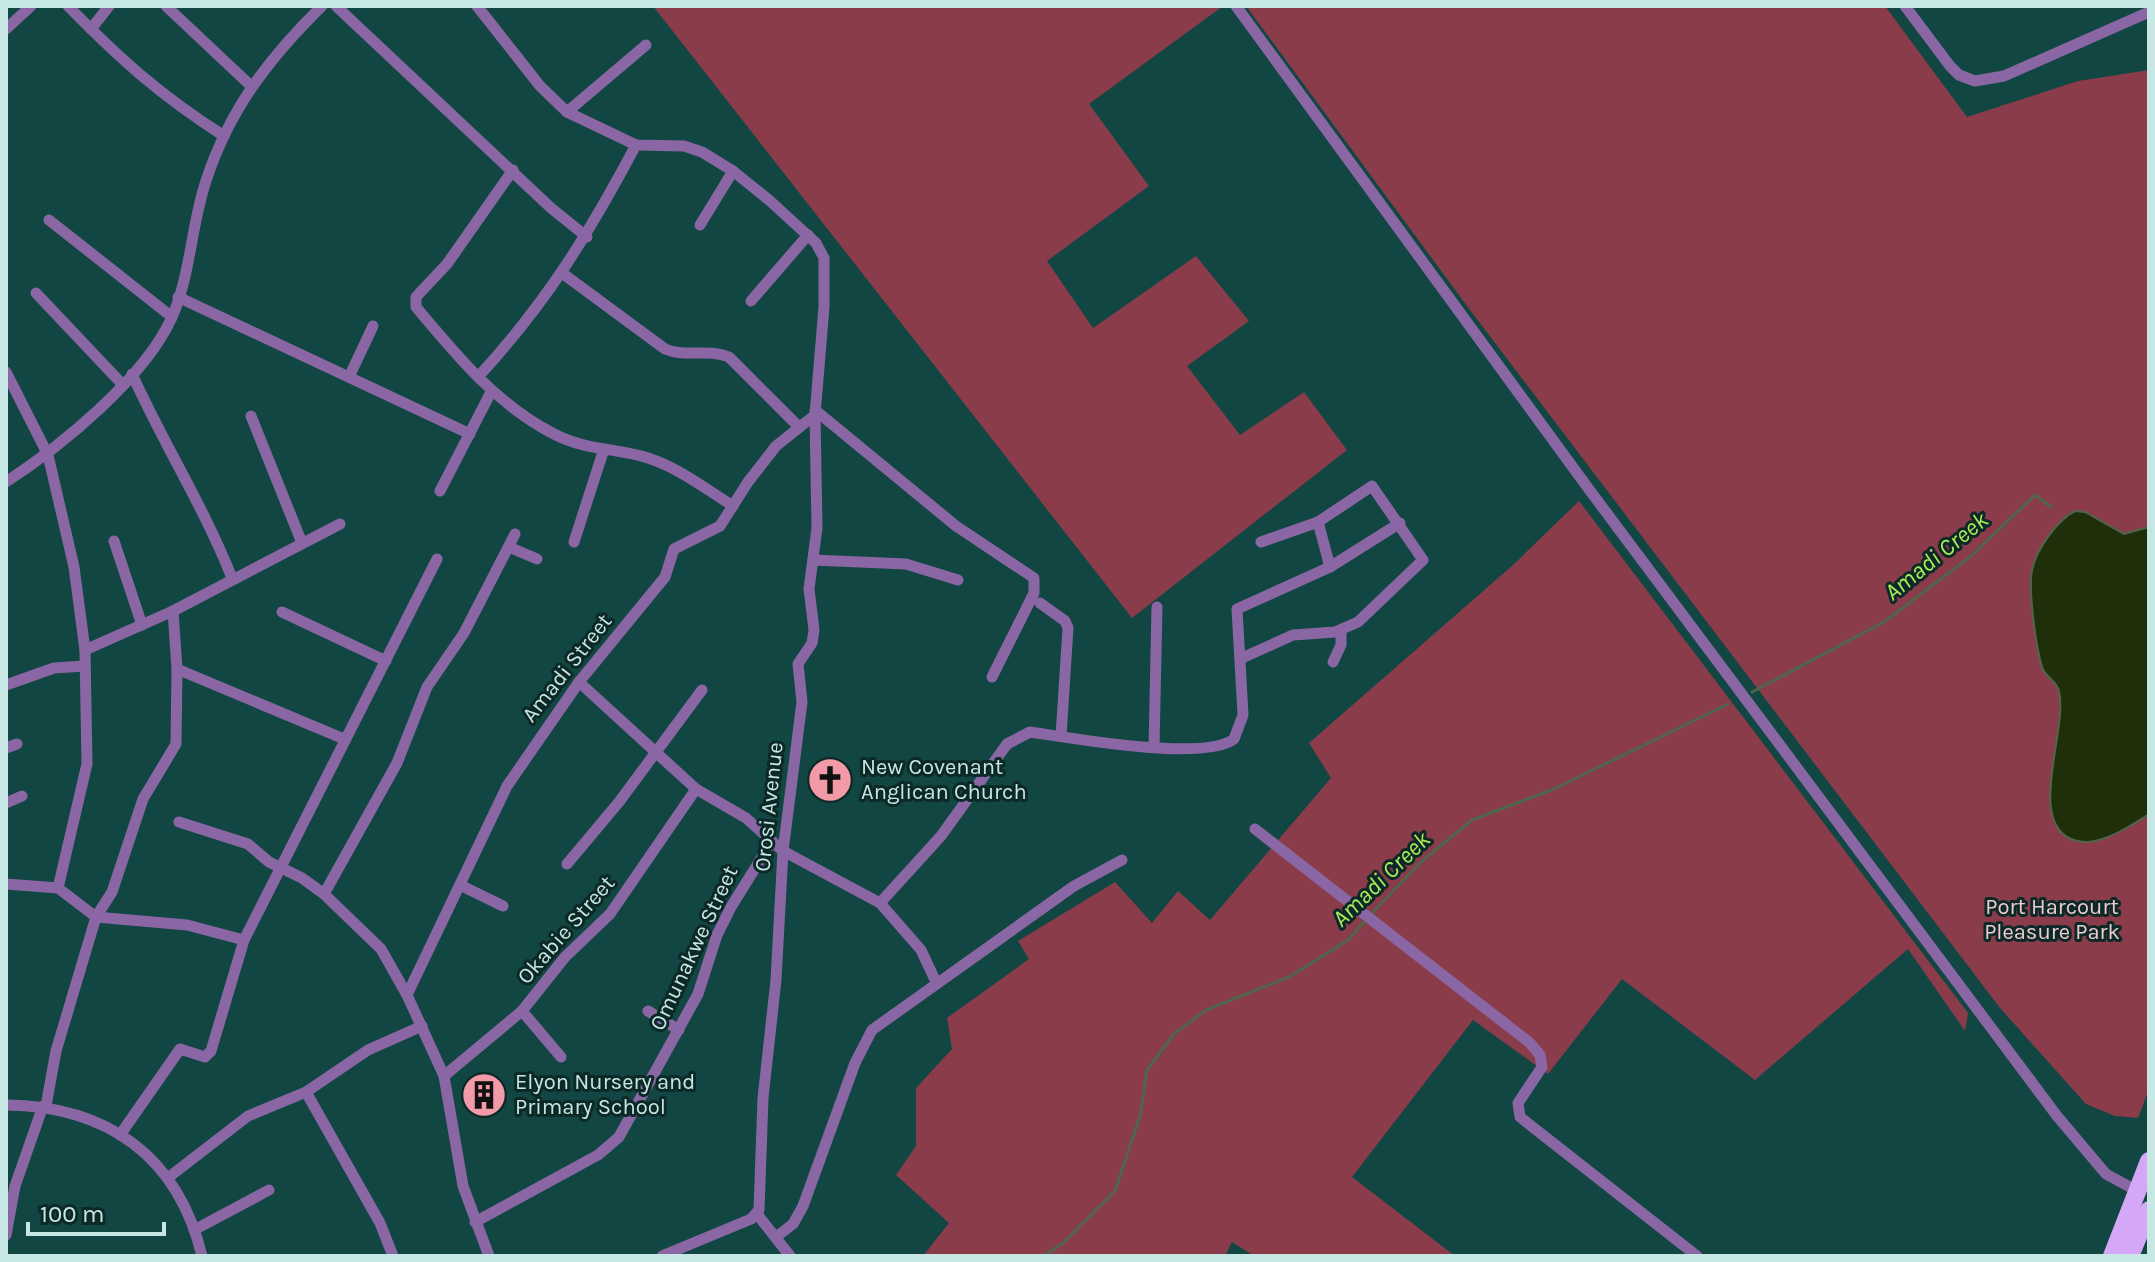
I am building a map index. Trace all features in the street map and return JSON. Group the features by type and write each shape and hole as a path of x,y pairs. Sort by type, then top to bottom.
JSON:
{"highway":[{"path":"2112,1256 2149,1161"},
{"path":"2130,1256 2149,1210"}],"street":[{"path":"6,29 31,6"},
{"path":"68,6 166,99 224,136"},
{"path":"91,29 109,6"},
{"path":"166,6 250,85"},
{"path":"336,6 587,237"},
{"path":"477,6 540,86 567,112 636,145 684,146 733,171 808,235 751,301"},
{"path":"1236,6 1597,500 2057,1116 2106,1174 2139,1192"},
{"path":"1905,6 1950,66 1959,75 1975,81 2004,76 2149,12"},
{"path":"6,482 48,455 123,385 172,317 193,246 205,183 224,136 250,85 314,8"},
{"path":"567,112 646,45"},
{"path":"478,377 528,323 587,237 636,145"},
{"path":"513,170 447,264 415,302 422,314 491,392 555,434 603,452 643,457 664,464 733,506"},
{"path":"700,225 733,171"},
{"path":"49,220 172,317"},
{"name":"Orosi Avenue","path":"757,1214 783,851 802,702 798,664 814,637 809,589 818,472 815,412 824,307 824,258 808,235"},
{"path":"562,273 665,349 678,354 714,351 729,357 798,426"},
{"path":"36,293 123,385"},
{"path":"178,297 470,434"},
{"path":"349,377 373,326"},
{"path":"6,372 10,389 48,455 74,567 85,650 87,764 58,888"},
{"path":"132,374 156,429 207,518 232,578"},
{"path":"440,491 491,392"},
{"path":"815,412 956,526 1034,578 1034,593 992,677"},
{"name":"Amadi Street","path":"407,995 507,786 579,682 665,577 674,549 712,532 726,520 771,453 815,412"},
{"path":"251,416 302,543"},
{"path":"574,542 603,452"},
{"path":"1242,658 1293,635 1341,630 1374,610 1422,562 1422,555 1372,486 1318,522 1261,542"},
{"path":"1318,522 1330,567"},
{"path":"880,903 941,836 1013,738 1030,732 1154,747 1214,747 1234,739 1243,715 1237,609 1330,567 1400,523"},
{"path":"85,650 173,611 340,524"},
{"path":"324,894 397,763 427,687 464,633 515,534"},
{"path":"114,541 142,625"},
{"path":"509,547 537,559"},
{"path":"120,1135 180,1049 186,1048 205,1057 211,1051 244,940 437,559"},
{"path":"813,560 906,564 958,580"},
{"path":"1040,603 1065,621 1068,628 1061,736"},
{"path":"1154,747 1157,607"},
{"path":"6,1235 15,1186 44,1106 56,1051 96,917 112,892 143,799 176,744 177,669 173,611"},
{"path":"282,612 386,661"},
{"path":"1333,662 1341,645 1341,630"},
{"path":"6,685 54,668 85,666"},
{"path":"177,669 344,739"},
{"path":"579,682 696,789 746,818 783,851 880,903 921,950 936,982"},
{"path":"567,864 702,690"},
{"name":"Okabie Street","path":"444,1076 522,1011 565,957 621,901 696,789"},
{"path":"6,803 22,796"},
{"path":"179,822 239,839 324,894 373,940 407,995 444,1076 463,1186 489,1256"},
{"path":"1255,829 1538,1051 1542,1060 1540,1072 1517,1108 1524,1122 1697,1256"},
{"name":"Omunakwe Street","path":"475,1222 609,1147 679,1030 698,994 731,907 772,841"},
{"path":"776,1237 793,1224 803,1206 863,1042 886,1017 1074,886 1122,860"},
{"path":"6,884 58,888 96,917 187,925 244,940"},
{"path":"460,885 503,906"},
{"path":"522,1011 561,1057"},
{"path":"648,1011 679,1030"},
{"path":"169,1177 248,1116 306,1092 368,1050 422,1026"},
{"path":"306,1092 380,1223 393,1256"},
{"path":"6,1105 44,1106 76,1112 120,1135 169,1177 194,1230 202,1256"},
{"path":"194,1230 269,1190"},
{"path":"662,1256 757,1214 790,1256"}],"green space":[{"path":"653,6 1223,6 1089,104 1149,186 1047,261 1093,328 1196,256 1249,321 1187,366 1240,435 1304,392 1347,450 1132,618"},
{"name":"Port Harcourt Pleasure Park","path":"1246,6 1885,6 1967,117 2078,81 2149,70 2149,1089 2138,1118 2115,1116 2086,1104 2000,1008 1467,306"},
{"path":"1579,501 1968,1013 1965,1031 1908,949 1755,1080 1622,979 1548,1074 1473,1020 1352,1177 1455,1256 1254,1256 1232,1242 1225,1256 923,1256 949,1223 896,1175 916,1146 916,1088 952,1049 947,1018 1029,959 1018,941 1115,882 1152,923 1178,891 1210,920 1331,778 1309,743 1513,565"}],"shaded area":[{"path":"2075,511 2085,512 2124,534 2149,527 2149,814 2112,836 2090,842 2071,839 2058,829 2052,813 2050,794 2060,708 2059,691 2042,667 2031,591 2032,570 2039,552 2056,527"}],"waterway":[{"name":"Amadi Creek","path":"1752,692 1884,622 1970,557 2035,495 2051,507"},
{"name":"Amadi Creek","path":"1370,915 1421,862 1472,820 1554,789 1728,704"},
{"name":"Amadi Creek","path":"1044,1256 1063,1243 1115,1191 1140,1116 1147,1070 1174,1034 1206,1010 1289,977 1348,940 1365,921"}],"place":[{"name":"New Covenant Anglican Church","path":"830,780"},
{"name":"Elyon Nursery and Primary School","path":"484,1095"}]}
